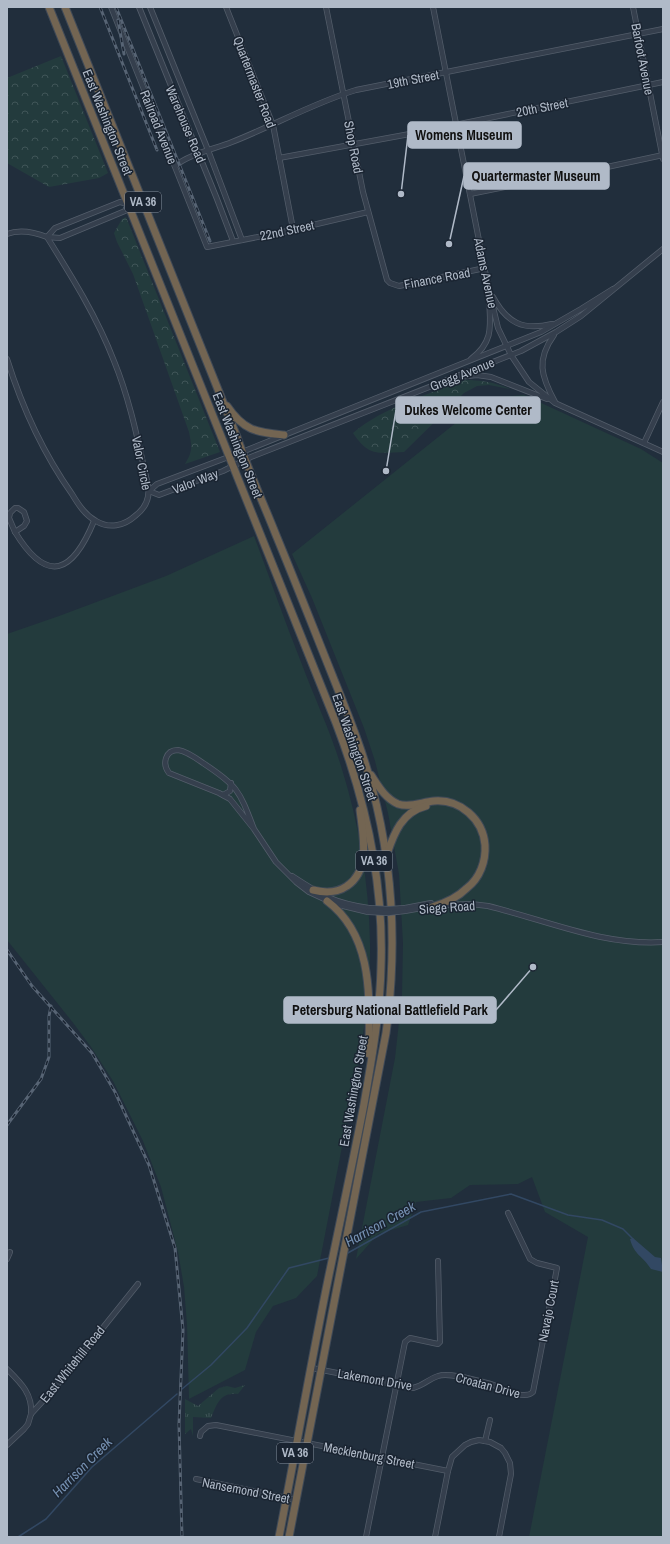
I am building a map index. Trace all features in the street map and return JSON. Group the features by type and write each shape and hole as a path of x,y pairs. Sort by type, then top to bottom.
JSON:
{"highway":[{"name":"East Washington Street","path":"49,7 336,723 357,784 372,851 381,933 380,998 369,1076 352,1167 329,1276 279,1537"},
{"name":"East Washington Street","path":"65,7 245,460 353,726 367,768 379,814 387,856 392,927 390,1000 380,1069 289,1537"},
{"path":"221,397 240,422 249,428 261,433 284,435"},
{"path":"367,768 380,790 394,802 407,806 433,801 450,802 468,812 475,819 480,828 484,840 485,850 483,864 478,875 470,886 456,897 448,902 432,905"},
{"path":"313,890 328,892 342,889 354,880 360,870 363,858 363,842 357,784"},
{"path":"387,856 399,825 409,814 420,808 436,804 445,805 458,810 467,816 475,826 480,837 481,853 478,868 472,878 462,888 432,905"},
{"path":"327,901 338,910 349,924 364,959 370,1004 369,1076"}],"street":[{"name":"Railroad Avenue","path":"111,7 207,247"},
{"name":"Warehouse Road","path":"139,7 233,241"},
{"name":"Warehouse Road","path":"150,7 208,150 242,240"},
{"name":"Quartermaster Road","path":"226,7 273,125 293,230"},
{"name":"Shop Road","path":"326,7 368,212 385,274 390,283"},
{"name":"Adams Avenue","path":"433,7 488,286 498,328 506,346 529,382 555,403 663,452"},
{"name":"Barfoot Avenue","path":"633,7 663,157"},
{"name":"19th Street","path":"175,166 178,163 208,150 273,125 356,90 663,29"},
{"name":"20th Street","path":"280,158 354,145 663,82"},
{"path":"607,166 663,157"},
{"path":"470,194 524,183"},
{"path":"7,234 26,231 47,237 60,238 124,211 128,204 142,198"},
{"path":"47,237 55,228 120,202 128,204"},
{"name":"22nd Street","path":"207,247 293,230 368,212"},
{"name":"Valor Circle","path":"47,237 92,311 114,359 131,411 149,491 146,504 142,510 123,524 112,526 94,521"},
{"name":"Gregg Avenue","path":"233,466 452,377 511,355 556,332 581,316 663,249"},
{"name":"Finance Road","path":"390,283 398,286 485,268"},
{"path":"488,286 492,297 502,312 517,324 527,327 538,327 559,322"},
{"path":"465,363 484,347 490,335 488,286"},
{"name":"Gregg Avenue","path":"229,456 506,346 559,322 613,289"},
{"path":"555,403 546,384 542,370 543,354 556,332"},
{"path":"7,359 22,402 50,460 82,508 94,521 78,553 68,562 58,566 48,565 37,559 28,550 15,532 9,515 12,510 18,508 24,512 27,521 24,526 15,532"},
{"path":"452,377 477,375 491,377 555,403"},
{"path":"644,443 663,402"},
{"path":"302,428 306,436"},
{"name":"Valor Way","path":"229,456 157,484 149,491 159,495 233,466"},
{"name":"Siege Road","path":"254,829 244,801 225,777 196,758 182,752 174,751 167,755 165,758 165,766 169,773 223,795 235,804 273,858 303,888 314,895 340,906 369,910"},
{"path":"223,795 230,791 231,783"},
{"name":"Siege Road","path":"286,871 313,890 325,896 342,903 382,913 432,905 466,904 488,906 611,939 642,943 663,942"},
{"name":"Navajo Court","path":"508,1213 530,1259 537,1263 557,1268 534,1386"},
{"path":"7,1259 10,1252"},
{"path":"366,1537 405,1344 410,1338 438,1344 440,1342 438,1261"},
{"name":"East Whitehill Road","path":"7,1444 28,1424 31,1414 138,1284"},
{"name":"Lakemont Drive","path":"312,1368 408,1387 419,1386 435,1377"},
{"path":"7,1369 28,1393 32,1401 31,1414"},
{"name":"Croatan Drive","path":"435,1377 446,1375 481,1381 493,1384 508,1392 528,1395 533,1392 534,1386"},
{"path":"485,1440 490,1420"},
{"name":"Mecklenburg Street","path":"200,1436 201,1432 205,1428 216,1425 448,1471"},
{"path":"435,1537 452,1457 460,1448 473,1441 485,1440 501,1448 508,1458 511,1469 499,1537"},
{"name":"Nansemond Street","path":"196,1479 296,1500"}],"green space":[{"path":"61,56 108,173 99,178 49,187 7,163 7,78"},
{"path":"126,217 220,452 185,464 191,449 189,432 133,274 114,233 122,219"},
{"path":"464,380 487,382 510,389 489,385 477,386 464,393 404,452 381,453 369,450 353,433 378,416 392,409"},
{"path":"524,395 641,449 663,463 663,1537 529,1537 588,1237 545,1212 532,1177 518,1184 470,1185 451,1198 416,1202 408,1225 378,1234 356,1259 395,1058 402,995 403,943 399,874 388,813 375,761 364,728 312,598 292,554 487,398"},
{"path":"254,536 332,739 353,809 362,853 368,898 370,943 369,988 360,1055 317,1276 296,1298 273,1306 256,1332 245,1370 189,1399 187,1325 184,1287 178,1252 161,1187 143,1141 113,1081 91,1047 7,940 7,634 166,576"},
{"path":"245,1385 238,1394 223,1397 217,1404 211,1418 193,1417 193,1436 191,1429 185,1434 185,1399 198,1406 219,1388 227,1386 235,1388"}],"water":[{"path":"633,1238 655,1257 661,1258 663,1272 651,1269 636,1252 630,1239"}],"waterway":[{"name":"Harrison Creek","path":"346,1254 421,1212 511,1194 568,1215 602,1220 623,1229 633,1239"},
{"name":"Harrison Creek","path":"182,1389 211,1365 247,1328 289,1268 329,1258"},
{"name":"Harrison Creek","path":"18,1537 46,1519 92,1467 177,1394"}],"railway":[{"path":"100,7 157,150"},
{"path":"116,7 210,241"},
{"path":"118,20 124,54"},
{"path":"7,950 32,986 92,1053 115,1092 149,1165 175,1248 183,1330 179,1424 182,1537"},
{"path":"7,1125 41,1079 49,1057 49,1016 51,1006"}],"place":[{"name":"Womens Museum","path":"401,194"},
{"name":"Quartermaster Museum","path":"449,244"},
{"name":"Dukes Welcome Center","path":"386,471"},
{"name":"Petersburg National Battlefield Park","path":"533,967"}]}
